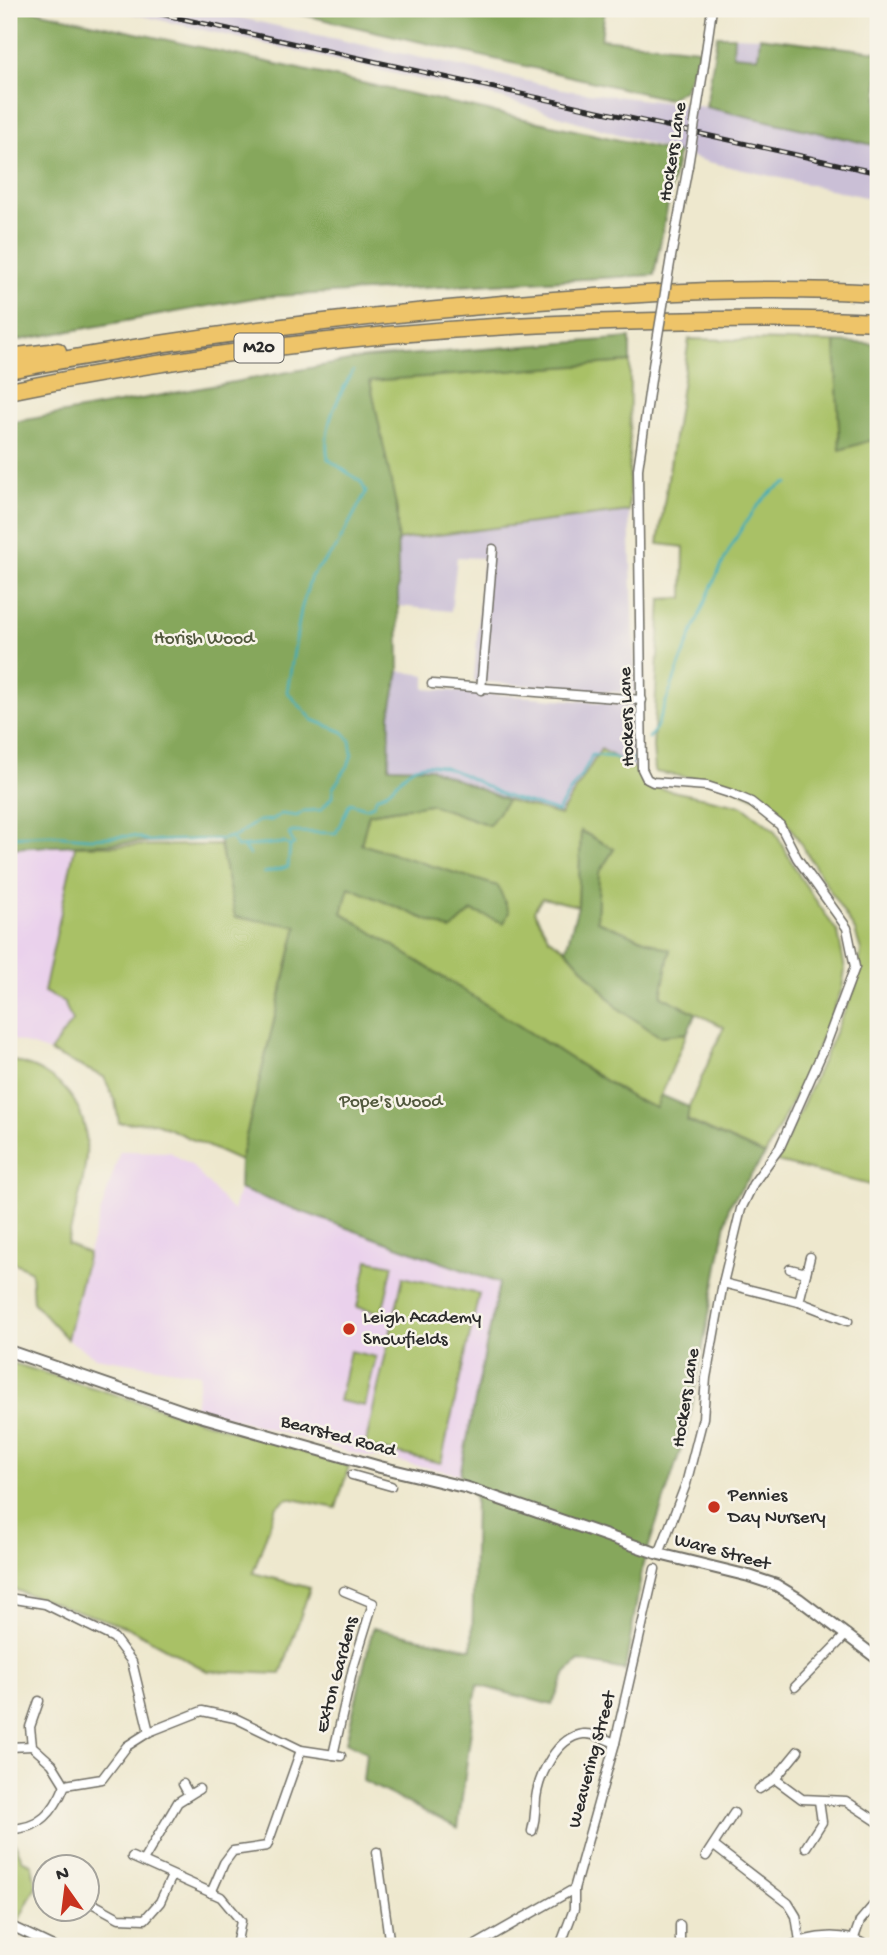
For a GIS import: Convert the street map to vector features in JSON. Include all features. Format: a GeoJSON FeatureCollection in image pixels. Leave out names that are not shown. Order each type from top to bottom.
{"type":"FeatureCollection","features":[{"type":"Feature","properties":{"kind":"highway","name":"M20"},"geometry":{"type":"LineString","coordinates":[[9,370],[119,349],[251,329],[620,294],[878,293]]}},
{"type":"Feature","properties":{"kind":"highway","name":"M20"},"geometry":{"type":"LineString","coordinates":[[9,394],[33,386],[239,350],[423,330],[512,324],[719,319],[878,322]]}},
{"type":"Feature","properties":{"kind":"highway","name":"M20"},"geometry":{"type":"LineString","coordinates":[[9,357],[63,350],[119,349]]}},
{"type":"Feature","properties":{"kind":"street","name":"Hockers Lane"},"geometry":{"type":"LineString","coordinates":[[659,1554],[686,1484],[704,1418],[706,1378],[723,1283],[741,1209],[753,1184],[782,1142],[826,1044],[855,967],[846,928],[797,858],[780,825],[751,802],[732,794],[707,786],[647,779],[642,769],[638,469],[712,9]]}},
{"type":"Feature","properties":{"kind":"street"},"geometry":{"type":"LineString","coordinates":[[481,690],[493,549]]}},
{"type":"Feature","properties":{"kind":"street"},"geometry":{"type":"LineString","coordinates":[[432,684],[481,690],[642,700]]}},
{"type":"Feature","properties":{"kind":"street"},"geometry":{"type":"LineString","coordinates":[[799,1302],[810,1257]]}},
{"type":"Feature","properties":{"kind":"street"},"geometry":{"type":"LineString","coordinates":[[790,1269],[806,1273]]}},
{"type":"Feature","properties":{"kind":"street"},"geometry":{"type":"LineString","coordinates":[[723,1283],[799,1302],[848,1321]]}},
{"type":"Feature","properties":{"kind":"street","name":"Bearsted Road"},"geometry":{"type":"LineString","coordinates":[[9,1351],[180,1410],[380,1467],[468,1488],[659,1554]]}},
{"type":"Feature","properties":{"kind":"street"},"geometry":{"type":"LineString","coordinates":[[377,1482],[380,1467]]}},
{"type":"Feature","properties":{"kind":"street"},"geometry":{"type":"LineString","coordinates":[[352,1475],[391,1486]]}},
{"type":"Feature","properties":{"kind":"street","name":"Ware Street"},"geometry":{"type":"LineString","coordinates":[[659,1554],[776,1586],[847,1634],[878,1659]]}},
{"type":"Feature","properties":{"kind":"street","name":"Weavering Street"},"geometry":{"type":"LineString","coordinates":[[560,1946],[574,1909],[574,1889],[615,1743],[649,1578],[655,1569]]}},
{"type":"Feature","properties":{"kind":"street","name":"Exton Gardens"},"geometry":{"type":"LineString","coordinates":[[344,1591],[373,1603],[383,1601]]}},
{"type":"Feature","properties":{"kind":"street"},"geometry":{"type":"LineString","coordinates":[[9,1598],[45,1604],[114,1638],[132,1661],[149,1732]]}},
{"type":"Feature","properties":{"kind":"street","name":"Exton Gardens"},"geometry":{"type":"LineString","coordinates":[[301,1750],[337,1755],[352,1668],[373,1603]]}},
{"type":"Feature","properties":{"kind":"street"},"geometry":{"type":"LineString","coordinates":[[795,1688],[847,1634]]}},
{"type":"Feature","properties":{"kind":"street"},"geometry":{"type":"LineString","coordinates":[[40,1701],[30,1727],[32,1746],[52,1764],[65,1785]]}},
{"type":"Feature","properties":{"kind":"street"},"geometry":{"type":"LineString","coordinates":[[65,1785],[102,1779],[127,1746],[149,1732],[202,1711],[219,1712],[301,1750],[267,1846],[233,1851],[223,1863],[211,1893]]}},
{"type":"Feature","properties":{"kind":"street"},"geometry":{"type":"LineString","coordinates":[[531,1831],[538,1809],[536,1801],[539,1787],[559,1747],[582,1734],[595,1735],[615,1743]]}},
{"type":"Feature","properties":{"kind":"street"},"geometry":{"type":"LineString","coordinates":[[9,1747],[32,1746]]}},
{"type":"Feature","properties":{"kind":"street"},"geometry":{"type":"LineString","coordinates":[[760,1789],[775,1779],[798,1751]]}},
{"type":"Feature","properties":{"kind":"street"},"geometry":{"type":"LineString","coordinates":[[775,1779],[802,1798],[846,1801],[878,1822]]}},
{"type":"Feature","properties":{"kind":"street"},"geometry":{"type":"LineString","coordinates":[[183,1784],[189,1795]]}},
{"type":"Feature","properties":{"kind":"street"},"geometry":{"type":"LineString","coordinates":[[9,1829],[41,1822],[55,1810],[65,1785]]}},
{"type":"Feature","properties":{"kind":"street"},"geometry":{"type":"LineString","coordinates":[[143,1861],[178,1802],[199,1789]]}},
{"type":"Feature","properties":{"kind":"street"},"geometry":{"type":"LineString","coordinates":[[806,1847],[822,1822],[819,1801]]}},
{"type":"Feature","properties":{"kind":"street"},"geometry":{"type":"LineString","coordinates":[[706,1856],[734,1812]]}},
{"type":"Feature","properties":{"kind":"street"},"geometry":{"type":"LineString","coordinates":[[714,1846],[788,1903],[800,1929],[800,1941]]}},
{"type":"Feature","properties":{"kind":"street"},"geometry":{"type":"LineString","coordinates":[[377,1852],[390,1946]]}},
{"type":"Feature","properties":{"kind":"street"},"geometry":{"type":"LineString","coordinates":[[132,1857],[221,1897],[241,1921],[236,1946]]}},
{"type":"Feature","properties":{"kind":"street"},"geometry":{"type":"LineString","coordinates":[[102,1909],[119,1918],[145,1919],[160,1902],[172,1876]]}},
{"type":"Feature","properties":{"kind":"street"},"geometry":{"type":"LineString","coordinates":[[474,1946],[574,1889]]}},
{"type":"Feature","properties":{"kind":"street"},"geometry":{"type":"LineString","coordinates":[[854,1938],[860,1921],[877,1901]]}},
{"type":"Feature","properties":{"kind":"street"},"geometry":{"type":"LineString","coordinates":[[9,1925],[53,1946]]}},
{"type":"Feature","properties":{"kind":"street"},"geometry":{"type":"LineString","coordinates":[[680,1926],[680,1946]]}},
{"type":"Feature","properties":{"kind":"street"},"geometry":{"type":"LineString","coordinates":[[790,1946],[800,1941],[854,1938],[867,1946]]}},
{"type":"Feature","properties":{"kind":"shaded area"},"geometry":{"type":"Polygon","coordinates":[[[112,9],[200,9],[572,91],[706,107],[878,146],[878,200],[708,162],[501,98],[112,9]]]}},
{"type":"Feature","properties":{"kind":"shaded area"},"geometry":{"type":"Polygon","coordinates":[[[734,36],[760,37],[758,57],[732,55],[734,36]]]}},
{"type":"Feature","properties":{"kind":"shaded area"},"geometry":{"type":"Polygon","coordinates":[[[629,511],[636,694],[474,681],[483,558],[457,557],[451,611],[398,606],[397,540],[629,511]]]}},
{"type":"Feature","properties":{"kind":"shaded area"},"geometry":{"type":"Polygon","coordinates":[[[399,671],[425,675],[425,689],[636,705],[639,771],[601,749],[560,815],[507,800],[429,768],[389,768],[390,715],[399,671]]]}},
{"type":"Feature","properties":{"kind":"shaded area"},"geometry":{"type":"Polygon","coordinates":[[[75,846],[44,992],[64,1002],[72,1021],[50,1052],[9,1038],[9,848],[75,846]]]}},
{"type":"Feature","properties":{"kind":"shaded area","name":"Leigh Academy Snowfields"},"geometry":{"type":"Polygon","coordinates":[[[120,1151],[170,1152],[191,1165],[233,1211],[239,1189],[499,1283],[460,1474],[348,1452],[195,1407],[200,1374],[95,1357],[67,1339],[88,1253],[120,1151]]]}},
{"type":"Feature","properties":{"kind":"green space"},"geometry":{"type":"Polygon","coordinates":[[[9,9],[28,9],[678,153],[654,275],[259,297],[9,342],[9,9]]]}},
{"type":"Feature","properties":{"kind":"green space"},"geometry":{"type":"Polygon","coordinates":[[[278,9],[605,9],[601,39],[700,49],[685,89],[668,99],[278,9]]]}},
{"type":"Feature","properties":{"kind":"green space"},"geometry":{"type":"Polygon","coordinates":[[[717,36],[734,36],[733,55],[758,57],[760,37],[878,52],[878,146],[706,107],[717,36]]]}},
{"type":"Feature","properties":{"kind":"green space"},"geometry":{"type":"Polygon","coordinates":[[[630,338],[630,362],[370,381],[397,510],[399,671],[390,715],[389,767],[429,768],[507,800],[489,825],[430,804],[369,814],[361,844],[498,886],[509,912],[504,923],[472,911],[451,930],[349,887],[342,913],[634,1099],[656,1108],[661,1095],[689,1107],[687,1121],[765,1155],[729,1206],[688,1427],[643,1564],[625,1670],[579,1661],[566,1673],[552,1705],[477,1685],[458,1828],[363,1781],[366,1752],[346,1742],[373,1628],[472,1649],[475,1498],[460,1474],[499,1283],[239,1189],[240,1161],[297,926],[235,917],[219,839],[9,848],[9,423],[365,358],[630,338]]]}},
{"type":"Feature","properties":{"kind":"green space"},"geometry":{"type":"Polygon","coordinates":[[[689,339],[835,342],[840,450],[878,438],[878,1187],[777,1162],[856,986],[861,950],[855,931],[778,807],[723,783],[655,772],[653,747],[661,599],[683,598],[684,547],[658,544],[689,339]]]}},
{"type":"Feature","properties":{"kind":"green space"},"geometry":{"type":"Polygon","coordinates":[[[835,342],[878,344],[878,438],[840,450],[835,342]]]}},
{"type":"Feature","properties":{"kind":"green space"},"geometry":{"type":"Polygon","coordinates":[[[630,362],[629,511],[397,540],[396,510],[370,380],[630,362]]]}},
{"type":"Feature","properties":{"kind":"green space"},"geometry":{"type":"Polygon","coordinates":[[[601,749],[639,771],[643,785],[743,806],[774,830],[800,877],[838,933],[845,969],[842,989],[812,1062],[765,1155],[687,1120],[689,1106],[724,1027],[661,996],[669,950],[597,921],[599,873],[614,849],[581,831],[578,906],[542,898],[534,911],[549,938],[566,949],[618,1008],[659,1036],[687,1033],[656,1108],[634,1099],[342,913],[349,887],[451,929],[497,886],[361,844],[369,814],[430,804],[489,825],[507,800],[560,815],[601,749]]]}},
{"type":"Feature","properties":{"kind":"green space"},"geometry":{"type":"Polygon","coordinates":[[[581,831],[614,849],[599,873],[597,921],[670,950],[661,996],[696,1013],[687,1033],[659,1036],[618,1008],[566,949],[578,906],[581,831]]]}},
{"type":"Feature","properties":{"kind":"green space"},"geometry":{"type":"Polygon","coordinates":[[[220,845],[235,916],[297,925],[240,1161],[154,1122],[119,1123],[115,1101],[104,1077],[50,1052],[72,1021],[64,1002],[44,992],[75,846],[220,845]]]}},
{"type":"Feature","properties":{"kind":"green space"},"geometry":{"type":"Polygon","coordinates":[[[9,1059],[40,1071],[65,1089],[78,1108],[85,1129],[84,1174],[67,1244],[88,1253],[67,1339],[33,1302],[31,1271],[9,1260],[9,1059]]]}},
{"type":"Feature","properties":{"kind":"green space"},"geometry":{"type":"Polygon","coordinates":[[[368,1260],[393,1265],[382,1313],[357,1307],[368,1260]]]}},
{"type":"Feature","properties":{"kind":"green space"},"geometry":{"type":"Polygon","coordinates":[[[403,1277],[479,1294],[441,1463],[365,1446],[403,1277]]]}},
{"type":"Feature","properties":{"kind":"green space"},"geometry":{"type":"Polygon","coordinates":[[[350,1351],[376,1357],[365,1406],[339,1401],[350,1351]]]}},
{"type":"Feature","properties":{"kind":"green space"},"geometry":{"type":"Polygon","coordinates":[[[9,1362],[349,1466],[336,1508],[288,1498],[276,1507],[253,1573],[310,1588],[281,1674],[207,1671],[129,1628],[9,1588],[9,1362]]]}},
{"type":"Feature","properties":{"kind":"green space"},"geometry":{"type":"Polygon","coordinates":[[[9,1836],[12,1836],[22,1859],[32,1865],[32,1894],[18,1922],[9,1919],[9,1836]]]}},
{"type":"Feature","properties":{"kind":"waterway"},"geometry":{"type":"LineString","coordinates":[[9,837],[133,836],[149,841],[222,839],[236,836],[258,821],[272,820],[281,814],[297,816],[304,811],[321,810],[332,797],[333,788],[348,766],[352,754],[350,740],[343,732],[313,720],[287,692],[301,610],[311,576],[336,548],[366,492],[361,482],[328,459],[329,424],[353,371]]}},
{"type":"Feature","properties":{"kind":"waterway"},"geometry":{"type":"LineString","coordinates":[[649,738],[656,728],[693,631],[728,553],[748,519],[768,495],[788,483]]}},
{"type":"Feature","properties":{"kind":"waterway"},"geometry":{"type":"LineString","coordinates":[[264,873],[288,867],[290,846],[294,844],[289,834],[336,833],[350,803],[366,808],[373,805],[377,797],[388,791],[415,767],[436,765],[447,768],[508,797],[558,812],[592,755],[613,757],[629,765],[635,757]]}},
{"type":"Feature","properties":{"kind":"waterway"},"geometry":{"type":"LineString","coordinates":[[231,837],[237,847],[284,843],[290,846]]}},
{"type":"Feature","properties":{"kind":"waterway"},"geometry":{"type":"LineString","coordinates":[[243,847],[250,855]]}},
{"type":"Feature","properties":{"kind":"railway"},"geometry":{"type":"LineString","coordinates":[[138,9],[878,173]]}},
{"type":"Feature","properties":{"kind":"place","name":"Leigh Academy Snowfields"},"geometry":{"type":"Point","coordinates":[349,1329]}},
{"type":"Feature","properties":{"kind":"place","name":"Pennies Day Nursery"},"geometry":{"type":"Point","coordinates":[714,1507]}},
{"type":"Feature","properties":{"kind":"park label","name":"Horish Wood"},"geometry":{"type":"Point","coordinates":[204,639]}},
{"type":"Feature","properties":{"kind":"park label","name":"Pope's Wood"},"geometry":{"type":"Point","coordinates":[391,1102]}}]}
